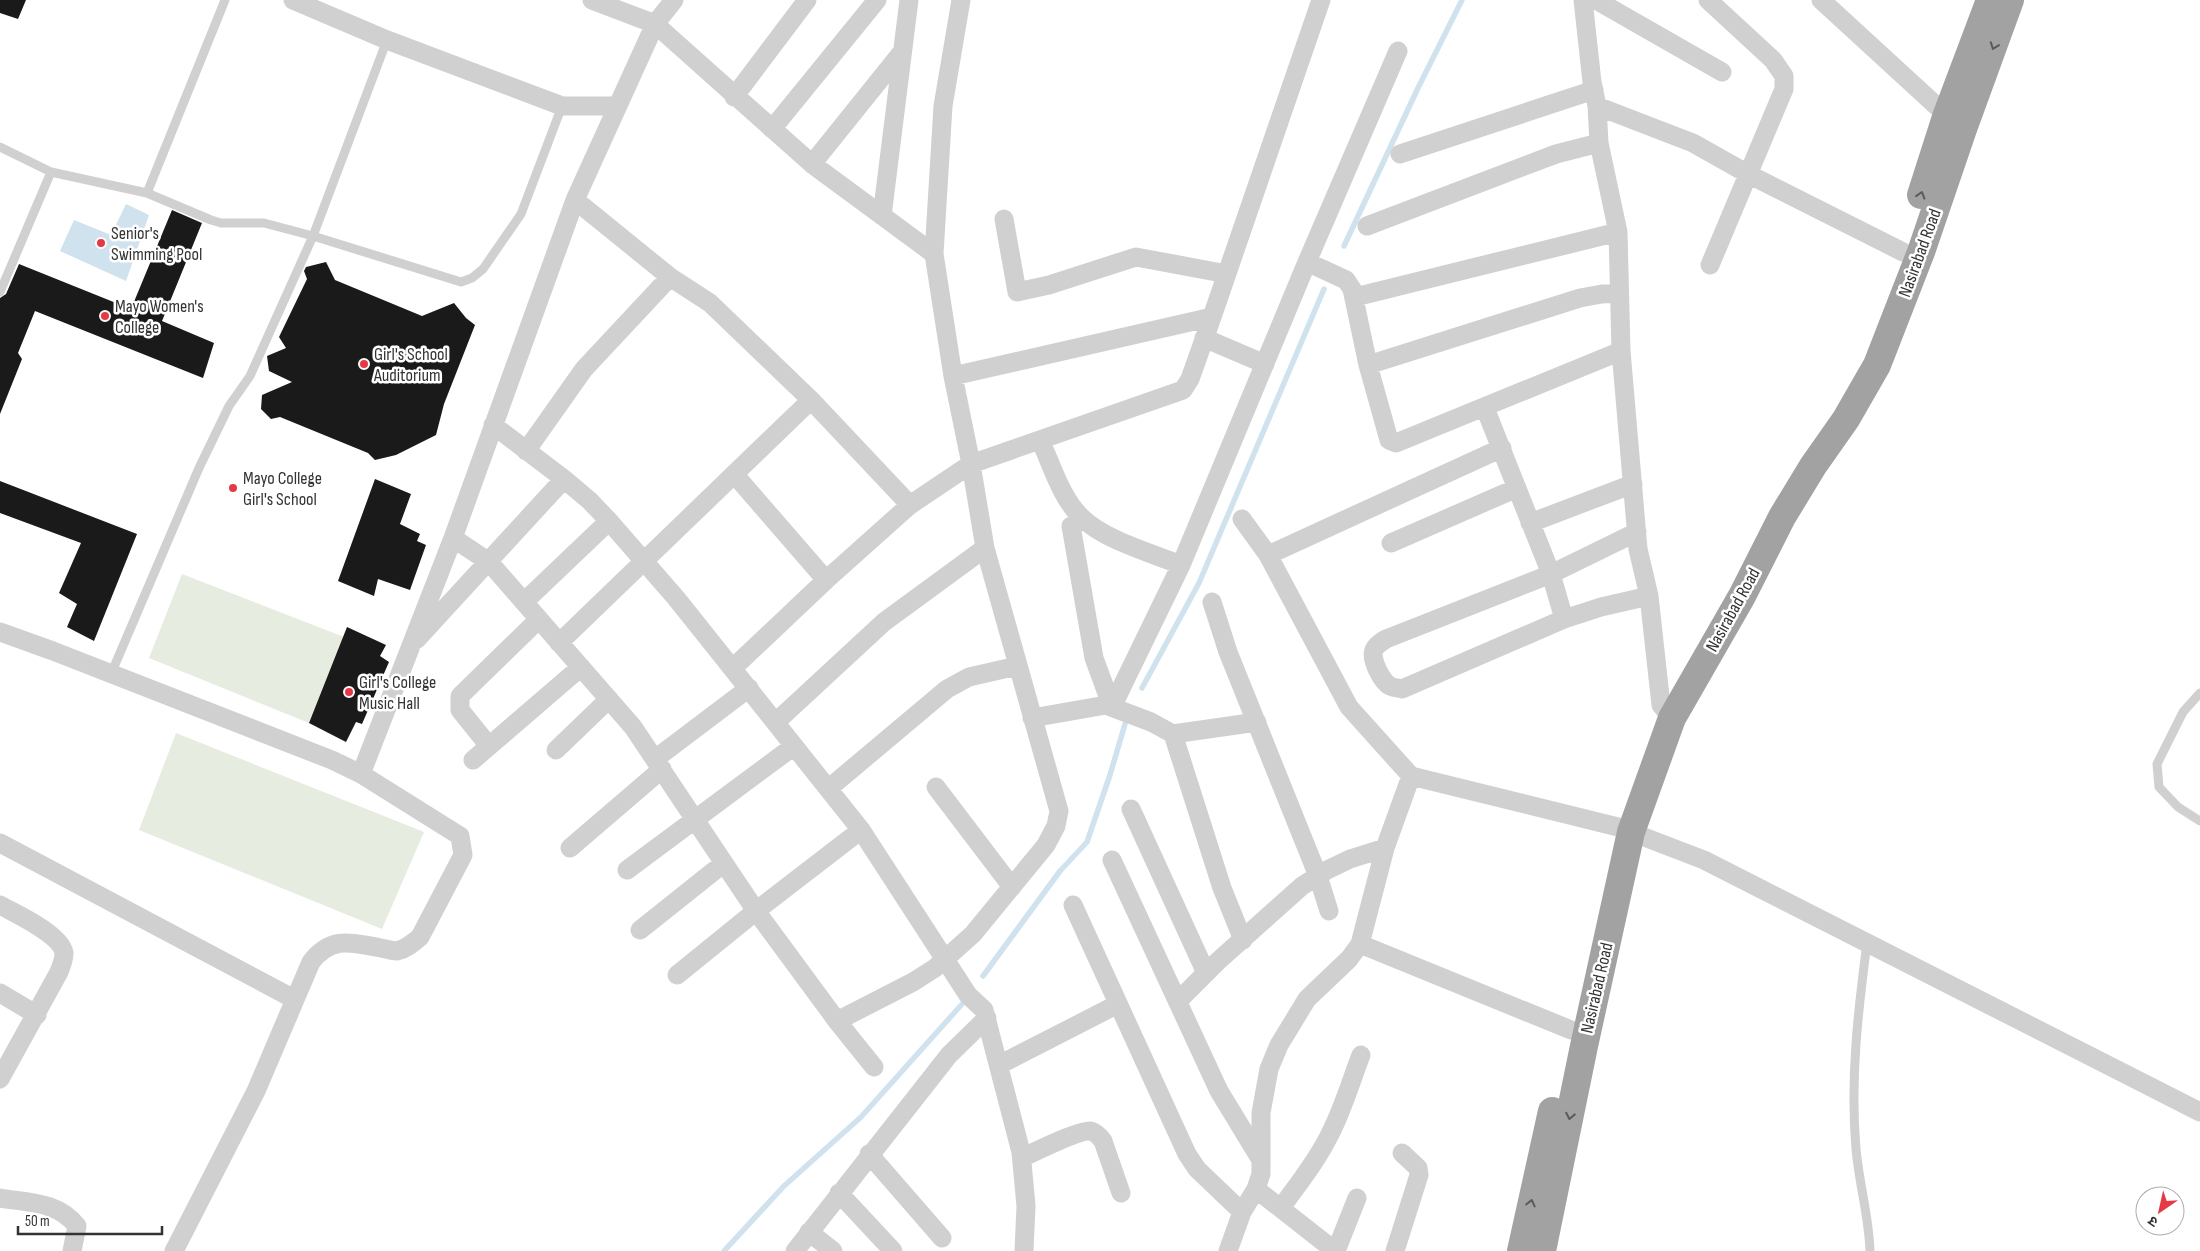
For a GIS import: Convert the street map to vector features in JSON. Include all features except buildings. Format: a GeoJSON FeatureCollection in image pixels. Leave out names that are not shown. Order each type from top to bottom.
{"type":"FeatureCollection","features":[{"type":"Feature","properties":{"kind":"highway","name":"Nasirabad Road"},"geometry":{"type":"LineString","coordinates":[[1520,1251],[1571,1030],[1625,830],[1667,712],[1869,362],[1921,252],[1954,123],[1990,0]]}},
{"type":"Feature","properties":{"kind":"highway","name":"Nasirabad Road"},"geometry":{"type":"LineString","coordinates":[[1869,362],[1903,252],[1954,123],[2010,0]]}},
{"type":"Feature","properties":{"kind":"highway","name":"Nasirabad Road"},"geometry":{"type":"LineString","coordinates":[[1542,1251],[1584,1046],[1625,830]]}},
{"type":"Feature","properties":{"kind":"street"},"geometry":{"type":"LineString","coordinates":[[293,0],[386,40],[562,106],[617,106]]}},
{"type":"Feature","properties":{"kind":"street"},"geometry":{"type":"LineString","coordinates":[[592,0],[655,24],[734,97],[812,164],[934,254]]}},
{"type":"Feature","properties":{"kind":"street"},"geometry":{"type":"LineString","coordinates":[[361,774],[453,538],[574,200],[655,24],[674,0]]}},
{"type":"Feature","properties":{"kind":"street"},"geometry":{"type":"LineString","coordinates":[[734,97],[807,0]]}},
{"type":"Feature","properties":{"kind":"street"},"geometry":{"type":"LineString","coordinates":[[772,129],[877,0]]}},
{"type":"Feature","properties":{"kind":"street"},"geometry":{"type":"LineString","coordinates":[[882,216],[909,0]]}},
{"type":"Feature","properties":{"kind":"street"},"geometry":{"type":"LineString","coordinates":[[837,1022],[913,982],[935,968],[973,934],[1046,845],[1056,826],[1059,811],[985,548],[971,464],[953,376],[934,254],[943,106],[962,0]]}},
{"type":"Feature","properties":{"kind":"street"},"geometry":{"type":"LineString","coordinates":[[733,668],[826,580],[910,505],[971,464],[1183,390],[1190,379],[1212,317],[1321,0]]}},
{"type":"Feature","properties":{"kind":"street"},"geometry":{"type":"LineString","coordinates":[[1583,0],[1599,143],[1618,232],[1621,351],[1638,549],[1649,596],[1667,712]]}},
{"type":"Feature","properties":{"kind":"street"},"geometry":{"type":"LineString","coordinates":[[1596,0],[1722,72]]}},
{"type":"Feature","properties":{"kind":"street"},"geometry":{"type":"LineString","coordinates":[[1708,0],[1773,60],[1784,76],[1784,89],[1710,265]]}},
{"type":"Feature","properties":{"kind":"street"},"geometry":{"type":"LineString","coordinates":[[1821,0],[1954,123]]}},
{"type":"Feature","properties":{"kind":"street"},"geometry":{"type":"LineString","coordinates":[[1117,709],[1181,565],[1265,364],[1312,265],[1398,51]]}},
{"type":"Feature","properties":{"kind":"street"},"geometry":{"type":"LineString","coordinates":[[812,164],[902,52]]}},
{"type":"Feature","properties":{"kind":"street"},"geometry":{"type":"LineString","coordinates":[[1400,154],[1595,99],[1693,143],[1748,174],[1903,252]]}},
{"type":"Feature","properties":{"kind":"street"},"geometry":{"type":"LineString","coordinates":[[1367,226],[1556,154],[1599,143]]}},
{"type":"Feature","properties":{"kind":"street"},"geometry":{"type":"LineString","coordinates":[[574,200],[670,277],[710,303],[811,400],[910,505]]}},
{"type":"Feature","properties":{"kind":"street"},"geometry":{"type":"LineString","coordinates":[[1004,219],[1017,292],[1049,285],[1136,257],[1227,274]]}},
{"type":"Feature","properties":{"kind":"street"},"geometry":{"type":"LineString","coordinates":[[1312,265],[1351,289],[1618,232]]}},
{"type":"Feature","properties":{"kind":"street"},"geometry":{"type":"LineString","coordinates":[[526,451],[584,369],[670,277]]}},
{"type":"Feature","properties":{"kind":"street"},"geometry":{"type":"LineString","coordinates":[[1351,289],[1368,364],[1389,440],[1396,444],[1621,351]]}},
{"type":"Feature","properties":{"kind":"street"},"geometry":{"type":"LineString","coordinates":[[1368,364],[1580,298],[1619,293]]}},
{"type":"Feature","properties":{"kind":"street"},"geometry":{"type":"LineString","coordinates":[[953,376],[1212,317]]}},
{"type":"Feature","properties":{"kind":"street"},"geometry":{"type":"LineString","coordinates":[[1204,338],[1265,364]]}},
{"type":"Feature","properties":{"kind":"street"},"geometry":{"type":"LineString","coordinates":[[560,643],[811,400]]}},
{"type":"Feature","properties":{"kind":"street"},"geometry":{"type":"LineString","coordinates":[[1485,408],[1551,574],[1564,619]]}},
{"type":"Feature","properties":{"kind":"street"},"geometry":{"type":"LineString","coordinates":[[493,426],[564,479],[609,521],[645,562],[776,721],[861,830],[946,958],[968,995],[985,1014],[1022,1158],[1026,1206],[1024,1251]]}},
{"type":"Feature","properties":{"kind":"street"},"geometry":{"type":"LineString","coordinates":[[1040,440],[1068,499],[1081,518],[1102,532],[1181,565]]}},
{"type":"Feature","properties":{"kind":"street"},"geometry":{"type":"LineString","coordinates":[[1268,554],[1502,448]]}},
{"type":"Feature","properties":{"kind":"street"},"geometry":{"type":"LineString","coordinates":[[735,475],[826,580]]}},
{"type":"Feature","properties":{"kind":"street"},"geometry":{"type":"LineString","coordinates":[[410,647],[564,479]]}},
{"type":"Feature","properties":{"kind":"street"},"geometry":{"type":"LineString","coordinates":[[1530,523],[1633,484]]}},
{"type":"Feature","properties":{"kind":"street"},"geometry":{"type":"LineString","coordinates":[[1391,543],[1517,488]]}},
{"type":"Feature","properties":{"kind":"street"},"geometry":{"type":"LineString","coordinates":[[1242,520],[1268,554],[1348,707],[1411,776],[1625,830],[1704,860],[2200,1112]]}},
{"type":"Feature","properties":{"kind":"street"},"geometry":{"type":"LineString","coordinates":[[524,602],[609,521]]}},
{"type":"Feature","properties":{"kind":"street"},"geometry":{"type":"LineString","coordinates":[[1071,526],[1094,658],[1117,709]]}},
{"type":"Feature","properties":{"kind":"street"},"geometry":{"type":"LineString","coordinates":[[1637,532],[1551,574],[1386,639],[1378,644],[1373,651],[1373,658],[1385,682],[1392,688],[1402,689],[1564,619],[1601,607],[1649,596]]}},
{"type":"Feature","properties":{"kind":"street"},"geometry":{"type":"LineString","coordinates":[[453,538],[489,562],[633,727],[756,911],[837,1022],[874,1067]]}},
{"type":"Feature","properties":{"kind":"street"},"geometry":{"type":"LineString","coordinates":[[776,721],[884,622],[985,548]]}},
{"type":"Feature","properties":{"kind":"street"},"geometry":{"type":"LineString","coordinates":[[1212,602],[1228,652],[1318,876],[1329,911]]}},
{"type":"Feature","properties":{"kind":"street"},"geometry":{"type":"LineString","coordinates":[[489,746],[460,710],[460,696],[539,620]]}},
{"type":"Feature","properties":{"kind":"street"},"geometry":{"type":"LineString","coordinates":[[0,632],[332,760],[361,774],[460,836],[463,855],[420,937],[410,946],[396,951],[342,941],[328,946],[318,953],[311,962],[256,1091],[174,1251]]}},
{"type":"Feature","properties":{"kind":"street"},"geometry":{"type":"LineString","coordinates":[[828,789],[947,689],[969,677],[1017,666]]}},
{"type":"Feature","properties":{"kind":"street"},"geometry":{"type":"LineString","coordinates":[[473,760],[581,667]]}},
{"type":"Feature","properties":{"kind":"street"},"geometry":{"type":"LineString","coordinates":[[570,848],[658,764],[749,688]]}},
{"type":"Feature","properties":{"kind":"street"},"geometry":{"type":"LineString","coordinates":[[556,750],[609,700]]}},
{"type":"Feature","properties":{"kind":"street"},"geometry":{"type":"LineString","coordinates":[[1032,718],[1106,705],[1151,722],[1173,734],[1257,722]]}},
{"type":"Feature","properties":{"kind":"street"},"geometry":{"type":"LineString","coordinates":[[1173,734],[1222,888],[1243,940]]}},
{"type":"Feature","properties":{"kind":"street"},"geometry":{"type":"LineString","coordinates":[[627,870],[794,746]]}},
{"type":"Feature","properties":{"kind":"street"},"geometry":{"type":"LineString","coordinates":[[1228,1251],[1242,1212],[1256,1189],[1261,1174],[1261,1113],[1264,1088],[1269,1069],[1279,1045],[1307,999],[1349,959],[1360,944],[1385,848],[1411,776]]}},
{"type":"Feature","properties":{"kind":"street"},"geometry":{"type":"LineString","coordinates":[[936,787],[1012,887]]}},
{"type":"Feature","properties":{"kind":"street"},"geometry":{"type":"LineString","coordinates":[[1132,810],[1206,973]]}},
{"type":"Feature","properties":{"kind":"street"},"geometry":{"type":"LineString","coordinates":[[677,975],[861,830]]}},
{"type":"Feature","properties":{"kind":"street"},"geometry":{"type":"LineString","coordinates":[[0,843],[294,999]]}},
{"type":"Feature","properties":{"kind":"street"},"geometry":{"type":"LineString","coordinates":[[1178,1001],[1302,886],[1350,859],[1385,848]]}},
{"type":"Feature","properties":{"kind":"street"},"geometry":{"type":"LineString","coordinates":[[1112,860],[1219,1091],[1261,1161]]}},
{"type":"Feature","properties":{"kind":"street"},"geometry":{"type":"LineString","coordinates":[[640,930],[724,863]]}},
{"type":"Feature","properties":{"kind":"street"},"geometry":{"type":"LineString","coordinates":[[0,905],[52,936],[61,946],[64,953],[59,972],[37,1015],[1,1074]]}},
{"type":"Feature","properties":{"kind":"street"},"geometry":{"type":"LineString","coordinates":[[1074,905],[1187,1154],[1198,1169],[1242,1212]]}},
{"type":"Feature","properties":{"kind":"street"},"geometry":{"type":"LineString","coordinates":[[1360,944],[1571,1030]]}},
{"type":"Feature","properties":{"kind":"street"},"geometry":{"type":"LineString","coordinates":[[0,993],[37,1015]]}},
{"type":"Feature","properties":{"kind":"street"},"geometry":{"type":"LineString","coordinates":[[999,1065],[1118,1004]]}},
{"type":"Feature","properties":{"kind":"street"},"geometry":{"type":"LineString","coordinates":[[795,1251],[869,1154],[949,1055],[985,1014]]}},
{"type":"Feature","properties":{"kind":"street"},"geometry":{"type":"LineString","coordinates":[[1281,1208],[1315,1161],[1329,1136],[1361,1055]]}},
{"type":"Feature","properties":{"kind":"street"},"geometry":{"type":"LineString","coordinates":[[1022,1158],[1080,1133],[1090,1131],[1099,1135],[1103,1141],[1121,1193]]}},
{"type":"Feature","properties":{"kind":"street"},"geometry":{"type":"LineString","coordinates":[[1395,1251],[1419,1175],[1418,1168],[1402,1153]]}},
{"type":"Feature","properties":{"kind":"street"},"geometry":{"type":"LineString","coordinates":[[869,1154],[942,1238]]}},
{"type":"Feature","properties":{"kind":"street"},"geometry":{"type":"LineString","coordinates":[[1256,1189],[1336,1251],[1357,1198]]}},
{"type":"Feature","properties":{"kind":"street"},"geometry":{"type":"LineString","coordinates":[[839,1193],[893,1251]]}},
{"type":"Feature","properties":{"kind":"street"},"geometry":{"type":"LineString","coordinates":[[0,1198],[52,1207],[69,1216],[77,1226],[72,1251]]}},
{"type":"Feature","properties":{"kind":"street"},"geometry":{"type":"LineString","coordinates":[[809,1232],[833,1251]]}},
{"type":"Feature","properties":{"kind":"lane"},"geometry":{"type":"LineString","coordinates":[[147,193],[225,0]]}},
{"type":"Feature","properties":{"kind":"lane"},"geometry":{"type":"LineString","coordinates":[[111,674],[220,422],[239,390],[250,376],[313,236],[386,40]]}},
{"type":"Feature","properties":{"kind":"lane"},"geometry":{"type":"LineString","coordinates":[[0,147],[51,172],[147,193],[221,223],[264,223],[313,236],[461,282],[472,278],[483,269],[521,214],[562,106]]}},
{"type":"Feature","properties":{"kind":"lane"},"geometry":{"type":"LineString","coordinates":[[0,292],[51,172]]}},
{"type":"Feature","properties":{"kind":"lane"},"geometry":{"type":"LineString","coordinates":[[2200,693],[2182,712],[2157,764],[2159,787],[2178,807],[2200,821]]}},
{"type":"Feature","properties":{"kind":"lane"},"geometry":{"type":"LineString","coordinates":[[1867,942],[1860,989],[1854,1068],[1856,1148],[1870,1251]]}},
{"type":"Feature","properties":{"kind":"shaded area"},"geometry":{"type":"Polygon","coordinates":[[[182,574],[344,637],[309,723],[149,658],[182,574]]]}},
{"type":"Feature","properties":{"kind":"shaded area"},"geometry":{"type":"Polygon","coordinates":[[[176,733],[424,832],[382,929],[139,830],[176,733]]]}},
{"type":"Feature","properties":{"kind":"water","name":"Senior's Swimming Pool"},"geometry":{"type":"Polygon","coordinates":[[[126,204],[149,215],[126,281],[60,251],[74,220],[111,235],[126,204]]]}},
{"type":"Feature","properties":{"kind":"waterway"},"geometry":{"type":"LineString","coordinates":[[1344,246],[1418,88],[1462,0]]}},
{"type":"Feature","properties":{"kind":"waterway"},"geometry":{"type":"LineString","coordinates":[[1142,688],[1199,583],[1324,289]]}},
{"type":"Feature","properties":{"kind":"waterway"},"geometry":{"type":"LineString","coordinates":[[983,976],[1060,871],[1087,842],[1125,724]]}},
{"type":"Feature","properties":{"kind":"waterway"},"geometry":{"type":"LineString","coordinates":[[724,1251],[784,1186],[861,1117],[963,1003]]}},
{"type":"Feature","properties":{"kind":"place","name":"Senior's Swimming Pool"},"geometry":{"type":"Point","coordinates":[101,243]}},
{"type":"Feature","properties":{"kind":"place","name":"Mayo Women's College"},"geometry":{"type":"Point","coordinates":[105,316]}},
{"type":"Feature","properties":{"kind":"place","name":"Girl's School Auditorium"},"geometry":{"type":"Point","coordinates":[364,364]}},
{"type":"Feature","properties":{"kind":"place","name":"Mayo College Girl's School"},"geometry":{"type":"Point","coordinates":[233,488]}},
{"type":"Feature","properties":{"kind":"place","name":"Girl's College Music Hall"},"geometry":{"type":"Point","coordinates":[349,692]}}]}
